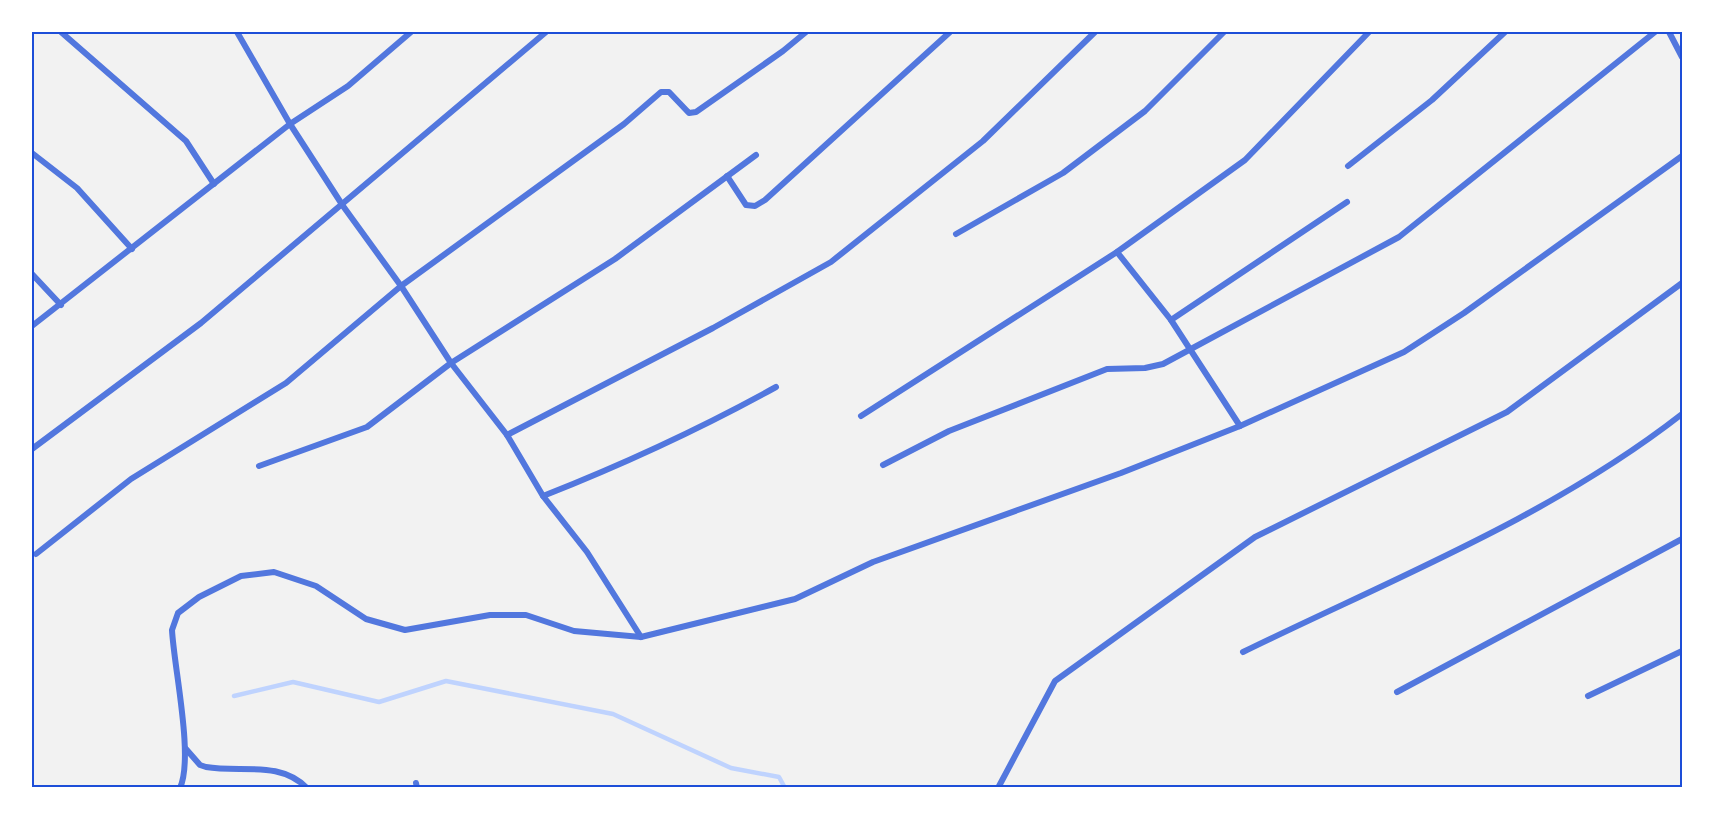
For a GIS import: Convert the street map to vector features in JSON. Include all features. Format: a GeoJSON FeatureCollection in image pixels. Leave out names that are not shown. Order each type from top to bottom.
{"type":"FeatureCollection","features":[{"type":"Feature","properties":{"kind":"street"},"geometry":{"type":"LineString","coordinates":[[61,32],[186,141],[214,184]]}},
{"type":"Feature","properties":{"kind":"street"},"geometry":{"type":"LineString","coordinates":[[32,326],[290,124],[348,86],[411,32]]}},
{"type":"Feature","properties":{"kind":"street"},"geometry":{"type":"LineString","coordinates":[[32,449],[201,323],[343,206],[546,32]]}},
{"type":"Feature","properties":{"kind":"street"},"geometry":{"type":"LineString","coordinates":[[36,554],[131,479],[286,383],[401,286],[624,124],[661,92],[669,92],[689,113],[696,112],[783,51],[806,32]]}},
{"type":"Feature","properties":{"kind":"street"},"geometry":{"type":"LineString","coordinates":[[727,176],[746,205],[755,206],[765,200],[950,32]]}},
{"type":"Feature","properties":{"kind":"street"},"geometry":{"type":"LineString","coordinates":[[507,435],[713,328],[831,262],[983,141],[1095,32]]}},
{"type":"Feature","properties":{"kind":"street"},"geometry":{"type":"LineString","coordinates":[[956,234],[1063,173],[1145,111],[1224,32]]}},
{"type":"Feature","properties":{"kind":"street"},"geometry":{"type":"LineString","coordinates":[[861,416],[1117,252],[1245,160],[1370,32]]}},
{"type":"Feature","properties":{"kind":"street"},"geometry":{"type":"LineString","coordinates":[[1348,166],[1432,100],[1505,32]]}},
{"type":"Feature","properties":{"kind":"street"},"geometry":{"type":"LineString","coordinates":[[882,465],[949,431],[1107,369],[1154,367],[1399,237],[1655,32]]}},
{"type":"Feature","properties":{"kind":"street"},"geometry":{"type":"LineString","coordinates":[[1669,32],[1683,57]]}},
{"type":"Feature","properties":{"kind":"street"},"geometry":{"type":"LineString","coordinates":[[240,33],[290,124],[343,206],[401,286],[451,363],[507,435],[543,496],[587,552],[641,637]]}},
{"type":"Feature","properties":{"kind":"street"},"geometry":{"type":"LineString","coordinates":[[32,153],[77,188],[132,249]]}},
{"type":"Feature","properties":{"kind":"street"},"geometry":{"type":"LineString","coordinates":[[259,466],[367,427],[451,363],[615,259],[756,154]]}},
{"type":"Feature","properties":{"kind":"street"},"geometry":{"type":"LineString","coordinates":[[180,788],[184,779],[186,748],[172,630],[178,613],[198,597],[241,576],[274,572],[295,577],[316,586],[366,619],[405,630],[490,615],[526,615],[574,631],[641,637],[795,598],[873,562],[1121,473],[1240,426],[1404,352],[1464,313],[1683,156]]}},
{"type":"Feature","properties":{"kind":"street"},"geometry":{"type":"LineString","coordinates":[[1171,320],[1347,202]]}},
{"type":"Feature","properties":{"kind":"street"},"geometry":{"type":"LineString","coordinates":[[1117,252],[1171,320],[1240,426]]}},
{"type":"Feature","properties":{"kind":"street"},"geometry":{"type":"LineString","coordinates":[[32,274],[61,304]]}},
{"type":"Feature","properties":{"kind":"street"},"geometry":{"type":"LineString","coordinates":[[998,788],[1055,681],[1255,537],[1507,412],[1683,283]]}},
{"type":"Feature","properties":{"kind":"street"},"geometry":{"type":"LineString","coordinates":[[543,496],[665,445],[776,387]]}},
{"type":"Feature","properties":{"kind":"street"},"geometry":{"type":"LineString","coordinates":[[1243,652],[1536,511],[1638,449],[1683,414]]}},
{"type":"Feature","properties":{"kind":"street"},"geometry":{"type":"LineString","coordinates":[[1397,692],[1683,539]]}},
{"type":"Feature","properties":{"kind":"street"},"geometry":{"type":"LineString","coordinates":[[1588,696],[1683,651]]}},
{"type":"Feature","properties":{"kind":"street"},"geometry":{"type":"LineString","coordinates":[[186,748],[200,765],[206,767],[276,771],[295,776],[307,788]]}},
{"type":"Feature","properties":{"kind":"waterway"},"geometry":{"type":"LineString","coordinates":[[234,696],[293,682],[379,702],[446,681],[613,714],[731,768],[779,777],[785,788]]}}]}
